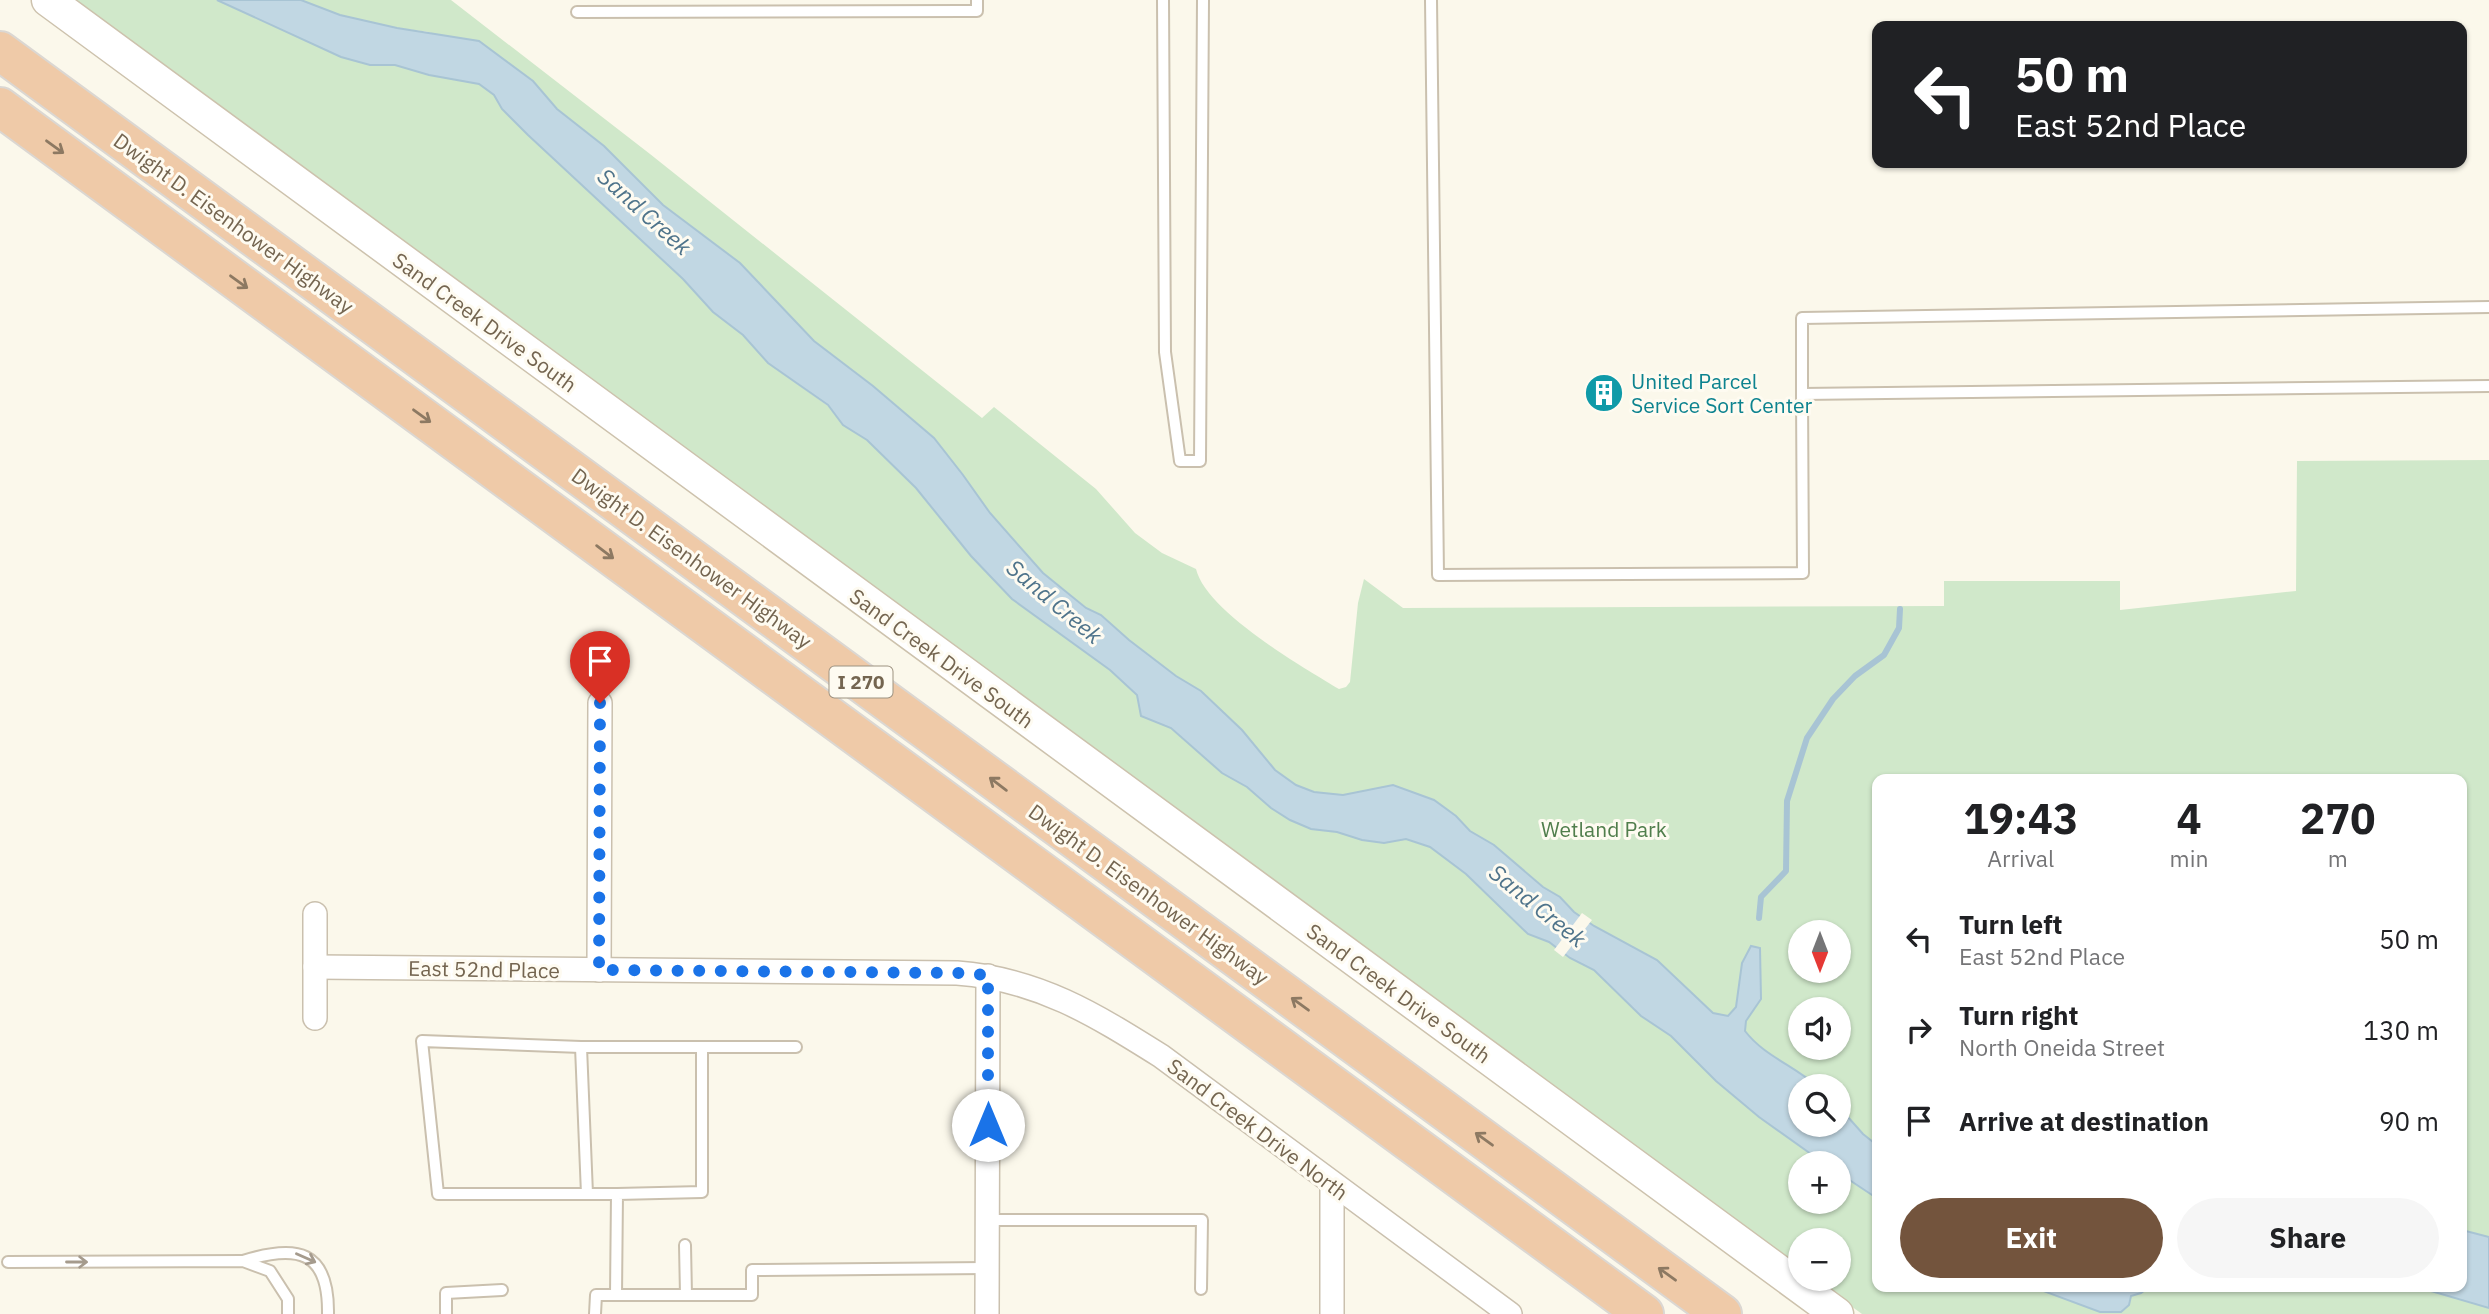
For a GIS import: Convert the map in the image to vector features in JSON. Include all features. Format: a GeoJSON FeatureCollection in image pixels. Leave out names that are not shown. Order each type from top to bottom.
{"type":"FeatureCollection","features":[{"type":"Feature","properties":{"kind":"highway","name":"Dwight D. Eisenhower Highway"},"geometry":{"type":"LineString","coordinates":[[0,51],[1722,1314]]}},
{"type":"Feature","properties":{"kind":"highway","name":"Dwight D. Eisenhower Highway"},"geometry":{"type":"LineString","coordinates":[[0,107],[1644,1314]]}},
{"type":"Feature","properties":{"kind":"main road","name":"Sand Creek Drive South"},"geometry":{"type":"LineString","coordinates":[[47,0],[1837,1314]]}},
{"type":"Feature","properties":{"kind":"street"},"geometry":{"type":"LineString","coordinates":[[599,970],[600,703]]}},
{"type":"Feature","properties":{"kind":"street"},"geometry":{"type":"LineString","coordinates":[[315,914],[315,1018]]}},
{"type":"Feature","properties":{"kind":"street","name":"East 52nd Place"},"geometry":{"type":"LineString","coordinates":[[315,967],[988,975]]}},
{"type":"Feature","properties":{"kind":"street"},"geometry":{"type":"LineString","coordinates":[[987,1314],[988,975]]}},
{"type":"Feature","properties":{"kind":"street","name":"Sand Creek Drive North"},"geometry":{"type":"LineString","coordinates":[[988,975],[1042,990],[1101,1018],[1161,1056],[1510,1314]]}},
{"type":"Feature","properties":{"kind":"street"},"geometry":{"type":"LineString","coordinates":[[1332,1185],[1332,1314]]}},
{"type":"Feature","properties":{"kind":"lane"},"geometry":{"type":"LineString","coordinates":[[779,0],[779,12]]}},
{"type":"Feature","properties":{"kind":"lane"},"geometry":{"type":"LineString","coordinates":[[578,12],[779,12],[850,6],[976,11],[977,0]]}},
{"type":"Feature","properties":{"kind":"lane"},"geometry":{"type":"LineString","coordinates":[[1163,0],[1166,352],[1180,461],[1200,461],[1203,0]]}},
{"type":"Feature","properties":{"kind":"lane"},"geometry":{"type":"LineString","coordinates":[[1431,0],[1438,575],[1803,573],[1802,318],[2489,307]]}},
{"type":"Feature","properties":{"kind":"lane"},"geometry":{"type":"LineString","coordinates":[[1802,394],[2489,386]]}},
{"type":"Feature","properties":{"kind":"lane"},"geometry":{"type":"LineString","coordinates":[[702,1047],[702,1192],[438,1194],[422,1041],[581,1047],[702,1047],[796,1047]]}},
{"type":"Feature","properties":{"kind":"lane"},"geometry":{"type":"LineString","coordinates":[[581,1047],[587,1194]]}},
{"type":"Feature","properties":{"kind":"lane"},"geometry":{"type":"LineString","coordinates":[[616,1296],[617,1194]]}},
{"type":"Feature","properties":{"kind":"lane"},"geometry":{"type":"LineString","coordinates":[[987,1220],[1202,1220],[1201,1289]]}},
{"type":"Feature","properties":{"kind":"lane"},"geometry":{"type":"LineString","coordinates":[[685,1245],[686,1295]]}},
{"type":"Feature","properties":{"kind":"lane"},"geometry":{"type":"LineString","coordinates":[[8,1262],[243,1261],[269,1253],[300,1254],[317,1263],[324,1278],[328,1314]]}},
{"type":"Feature","properties":{"kind":"lane"},"geometry":{"type":"LineString","coordinates":[[243,1261],[270,1271],[288,1299],[288,1314]]}},
{"type":"Feature","properties":{"kind":"lane"},"geometry":{"type":"LineString","coordinates":[[595,1314],[596,1296],[752,1296],[752,1270],[987,1268]]}},
{"type":"Feature","properties":{"kind":"lane"},"geometry":{"type":"LineString","coordinates":[[446,1314],[446,1293],[502,1290]]}},
{"type":"Feature","properties":{"kind":"green space","name":"Wetland Park"},"geometry":{"type":"Polygon","coordinates":[[[71,0],[217,0],[341,57],[370,65],[395,65],[429,75],[479,84],[494,95],[502,109],[528,135],[683,279],[713,312],[743,335],[768,363],[828,406],[843,425],[867,440],[916,488],[1012,599],[1110,670],[1137,695],[1141,716],[1171,728],[1222,773],[1262,799],[1275,770],[1242,730],[1201,691],[1176,676],[1101,615],[1086,608],[1043,573],[990,513],[963,475],[873,386],[814,341],[740,263],[663,205],[557,109],[533,81],[429,32],[340,15],[301,0],[451,0],[982,418],[994,407],[1096,489],[1135,533],[1162,553],[1196,569],[1203,585],[1236,620],[1339,689],[1350,682],[1358,603],[1364,579],[1403,608],[1944,606],[1944,581],[2120,581],[2120,610],[2296,591],[2297,461],[2489,460],[2489,1314],[1862,1314],[1830,1291],[1851,1291],[1851,1228],[1788,1228],[1788,1259],[71,0]]]}},
{"type":"Feature","properties":{"kind":"water","name":"Sand Creek"},"geometry":{"type":"Polygon","coordinates":[[[217,0],[301,0],[340,15],[397,28],[479,41],[533,81],[557,109],[604,146],[663,205],[740,263],[814,341],[934,438],[990,513],[1043,573],[1086,608],[1101,615],[1176,676],[1201,691],[1242,730],[1275,770],[1296,785],[1314,792],[1343,795],[1393,785],[1434,800],[1456,816],[1470,831],[1494,845],[1543,887],[1560,897],[1574,912],[1594,926],[1657,960],[1713,1013],[1728,1016],[1736,1007],[1742,963],[1751,946],[1760,948],[1761,999],[1746,1021],[1745,1031],[1770,1054],[1801,1074],[1788,1074],[1788,1137],[1851,1137],[1851,1120],[1872,1141],[1872,1195],[1851,1181],[1851,1151],[1807,1151],[1759,1117],[1716,1081],[1671,1036],[1641,1016],[1594,970],[1570,958],[1549,942],[1528,934],[1466,874],[1430,847],[1406,839],[1384,843],[1362,840],[1337,832],[1311,829],[1290,820],[1247,787],[1222,773],[1171,728],[1141,716],[1137,695],[1110,670],[1012,599],[971,556],[916,488],[867,440],[843,425],[828,405],[768,363],[743,335],[713,312],[683,279],[528,135],[502,109],[494,95],[479,84],[429,75],[395,65],[370,65],[341,57],[217,0]]]}},
{"type":"Feature","properties":{"kind":"water"},"geometry":{"type":"Polygon","coordinates":[[[2467,1231],[2489,1237],[2489,1308],[2434,1292],[2467,1292],[2467,1231]]]}},
{"type":"Feature","properties":{"kind":"water"},"geometry":{"type":"Polygon","coordinates":[[[2046,1292],[2142,1292],[2131,1296],[2129,1305],[2121,1312],[2100,1312],[2046,1292]]]}},
{"type":"Feature","properties":{"kind":"pier"},"geometry":{"type":"Polygon","coordinates":[[[1582,913],[1592,920],[1563,957],[1554,950],[1582,913]]]}},
{"type":"Feature","properties":{"kind":"waterway"},"geometry":{"type":"LineString","coordinates":[[1759,918],[1761,897],[1786,871],[1787,801],[1807,738],[1833,699],[1855,676],[1884,655],[1899,628],[1900,609]]}},
{"type":"Feature","properties":{"kind":"place","name":"United Parcel Service Sort Center"},"geometry":{"type":"Point","coordinates":[1604,393]}},
{"type":"Feature","properties":{"kind":"route"},"geometry":{"type":"LineString","coordinates":[[600,703],[599,970],[988,975],[988,1125]]}}]}
